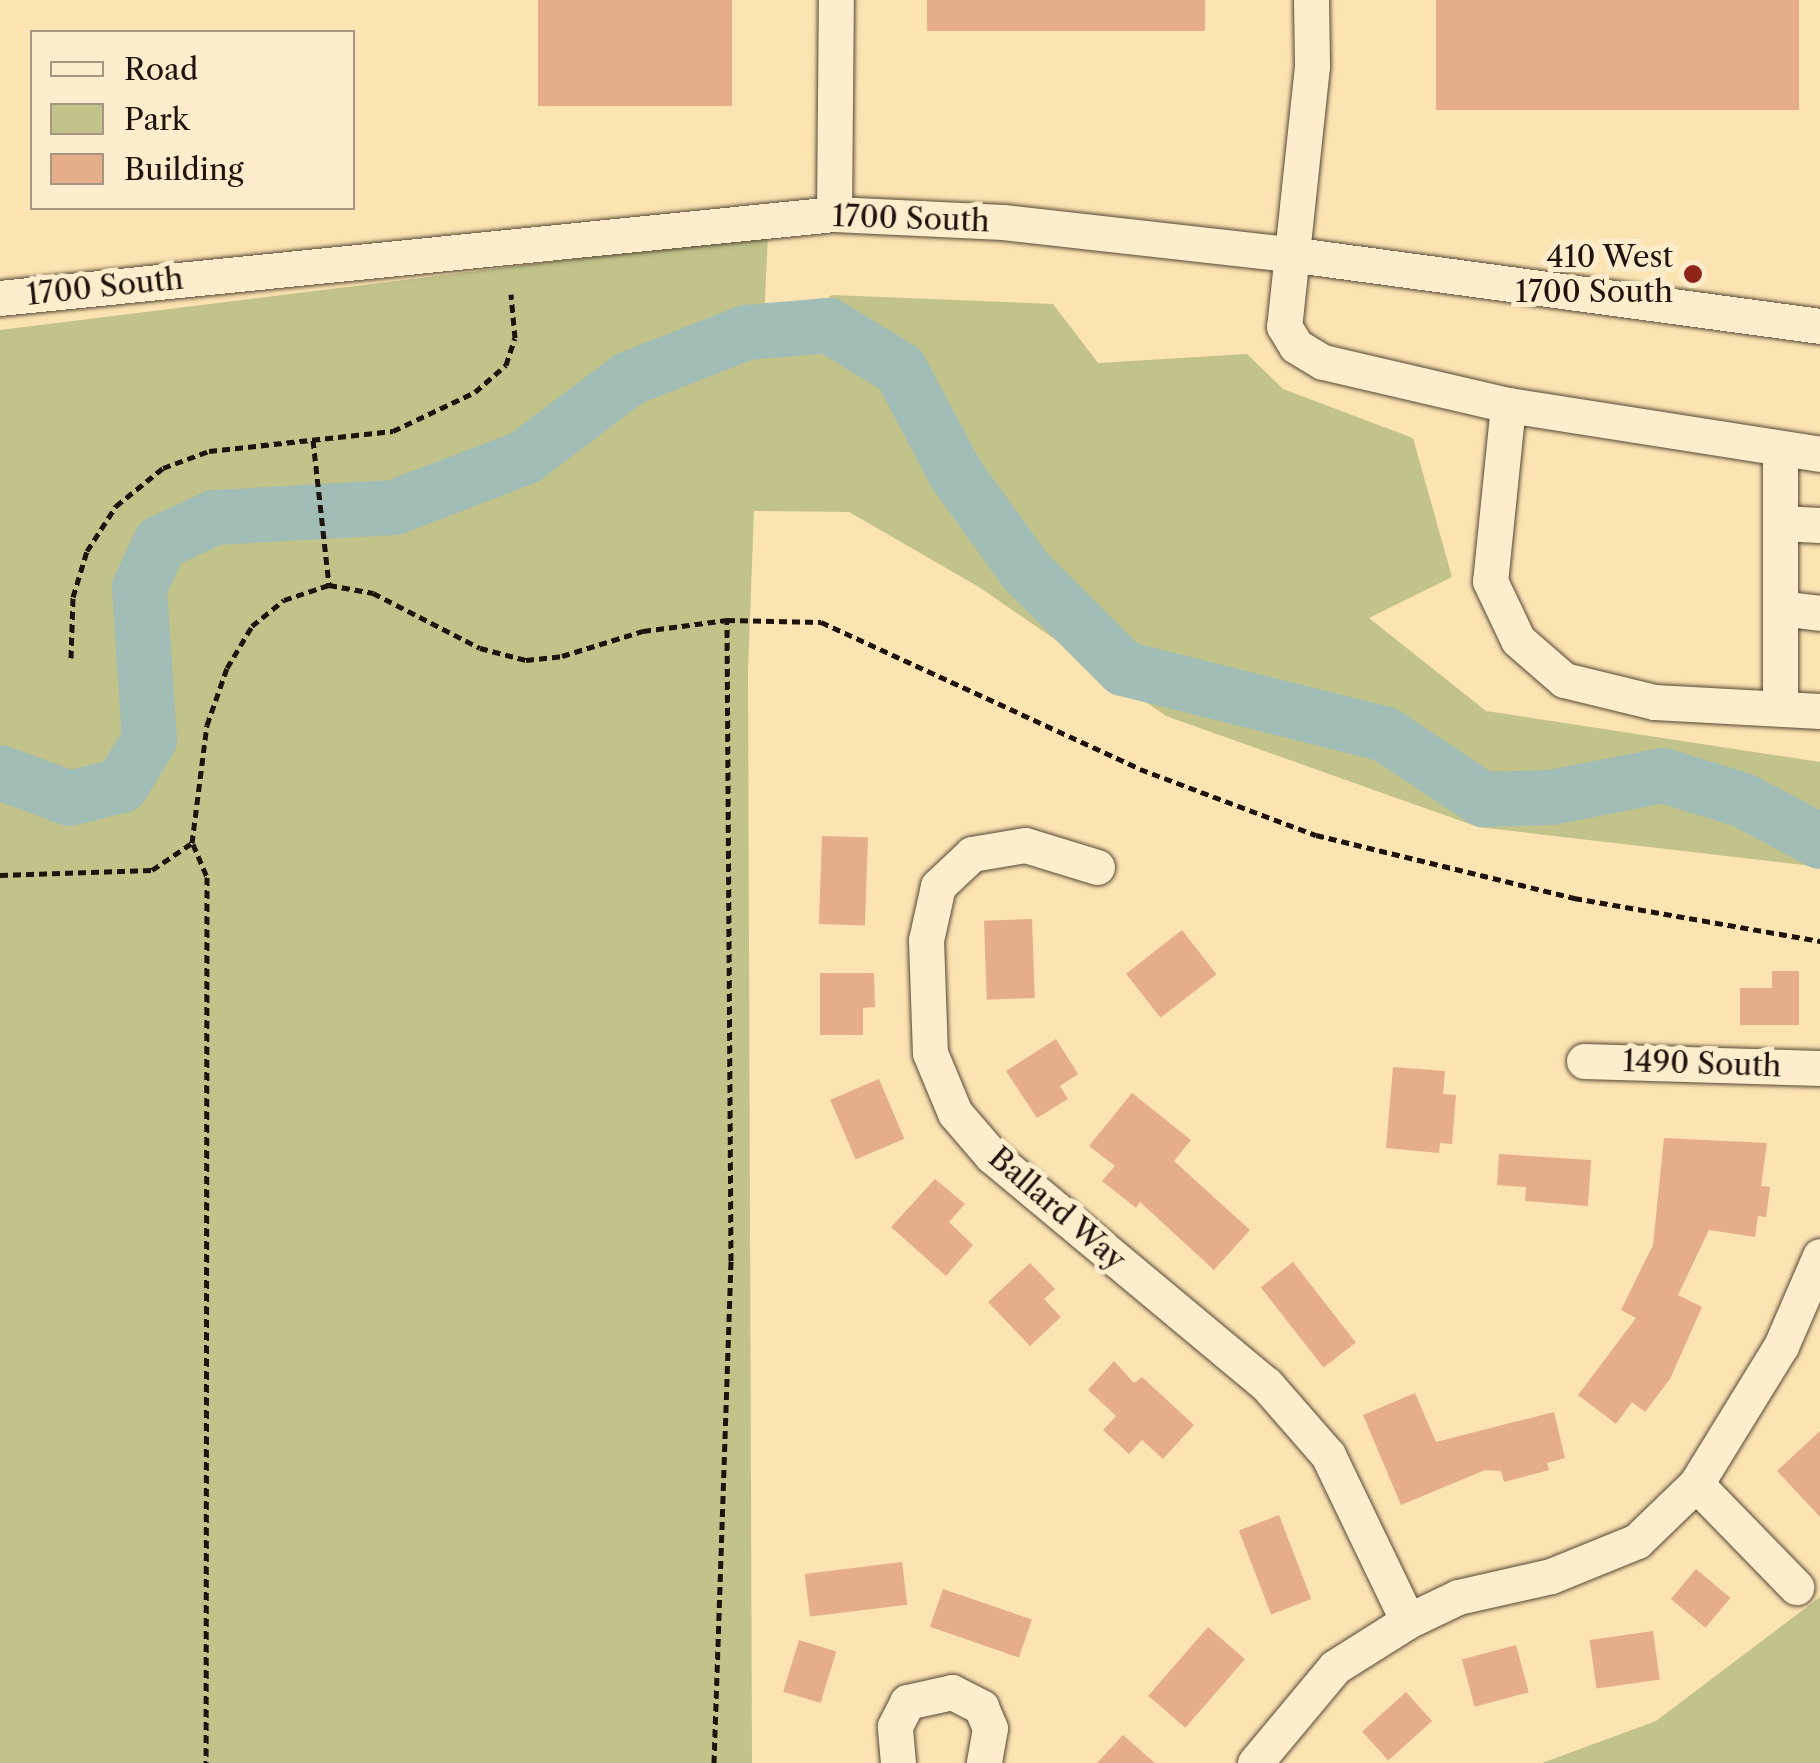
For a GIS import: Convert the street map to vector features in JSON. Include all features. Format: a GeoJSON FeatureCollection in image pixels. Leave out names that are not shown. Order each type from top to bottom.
{"type":"FeatureCollection","features":[{"type":"Feature","properties":{"kind":"street"},"geometry":{"type":"LineString","coordinates":[[834,214],[836,0]]}},
{"type":"Feature","properties":{"kind":"street"},"geometry":{"type":"LineString","coordinates":[[1312,0],[1312,66],[1284,326],[1296,346],[1323,362],[1508,405],[1820,454]]}},
{"type":"Feature","properties":{"kind":"street","name":"1700 South"},"geometry":{"type":"LineString","coordinates":[[0,298],[834,214],[1003,222],[1289,254],[1820,326]]}},
{"type":"Feature","properties":{"kind":"street"},"geometry":{"type":"LineString","coordinates":[[1508,405],[1490,581],[1518,640],[1564,680],[1654,702],[1820,711]]}},
{"type":"Feature","properties":{"kind":"street"},"geometry":{"type":"LineString","coordinates":[[1780,450],[1780,708]]}},
{"type":"Feature","properties":{"kind":"street"},"geometry":{"type":"LineString","coordinates":[[1780,523],[1820,525]]}},
{"type":"Feature","properties":{"kind":"street"},"geometry":{"type":"LineString","coordinates":[[1780,608],[1820,613]]}},
{"type":"Feature","properties":{"kind":"street","name":"Ballard Way"},"geometry":{"type":"LineString","coordinates":[[1097,867],[1024,845],[972,854],[938,886],[926,940],[930,1054],[955,1113],[992,1156],[1278,1398],[1328,1455],[1408,1621]]}},
{"type":"Feature","properties":{"kind":"street","name":"1490 South"},"geometry":{"type":"LineString","coordinates":[[1584,1061],[1820,1068]]}},
{"type":"Feature","properties":{"kind":"street"},"geometry":{"type":"LineString","coordinates":[[1255,1763],[1335,1667],[1408,1621],[1458,1597],[1550,1576],[1637,1542],[1696,1484],[1781,1346],[1820,1256]]}},
{"type":"Feature","properties":{"kind":"street"},"geometry":{"type":"LineString","coordinates":[[1696,1484],[1796,1587]]}},
{"type":"Feature","properties":{"kind":"street"},"geometry":{"type":"LineString","coordinates":[[898,1763],[895,1726],[907,1702],[952,1692],[981,1707],[990,1728],[984,1763]]}},
{"type":"Feature","properties":{"kind":"path"},"geometry":{"type":"LineString","coordinates":[[71,658],[73,596],[87,551],[116,506],[164,468],[209,451],[393,431],[476,392],[506,364],[515,338],[511,294]]}},
{"type":"Feature","properties":{"kind":"path"},"geometry":{"type":"LineString","coordinates":[[312,440],[330,585]]}},
{"type":"Feature","properties":{"kind":"path"},"geometry":{"type":"LineString","coordinates":[[206,1763],[207,877],[192,843],[208,725],[227,668],[252,626],[284,600],[330,585],[374,593],[480,648],[526,660],[562,656],[643,631],[727,620],[821,622],[1140,769],[1316,835],[1574,898],[1820,941]]}},
{"type":"Feature","properties":{"kind":"path"},"geometry":{"type":"LineString","coordinates":[[714,1763],[731,1261],[727,620]]}},
{"type":"Feature","properties":{"kind":"path"},"geometry":{"type":"LineString","coordinates":[[0,875],[152,870],[192,843]]}},
{"type":"Feature","properties":{"kind":"green space"},"geometry":{"type":"Polygon","coordinates":[[[768,235],[763,343],[832,295],[1053,304],[1098,363],[1247,354],[1283,389],[1413,438],[1452,577],[1369,618],[1486,711],[1820,762],[1820,867],[1478,827],[1166,716],[979,587],[849,512],[754,511],[748,671],[752,1763],[0,1763],[0,330],[768,235]]]}},
{"type":"Feature","properties":{"kind":"green space"},"geometry":{"type":"Polygon","coordinates":[[[1820,1597],[1820,1763],[1542,1763],[1656,1721],[1820,1597]]]}},
{"type":"Feature","properties":{"kind":"building"},"geometry":{"type":"Polygon","coordinates":[[[538,0],[732,0],[732,106],[538,106],[538,0]]]}},
{"type":"Feature","properties":{"kind":"building"},"geometry":{"type":"Polygon","coordinates":[[[927,0],[1205,0],[1205,31],[927,31],[927,0]]]}},
{"type":"Feature","properties":{"kind":"building"},"geometry":{"type":"Polygon","coordinates":[[[1436,0],[1799,0],[1799,110],[1436,110],[1436,0]]]}},
{"type":"Feature","properties":{"kind":"building"},"geometry":{"type":"Polygon","coordinates":[[[822,836],[868,838],[865,926],[819,924],[822,836]]]}},
{"type":"Feature","properties":{"kind":"building"},"geometry":{"type":"Polygon","coordinates":[[[1032,919],[1035,998],[987,1000],[984,921],[1032,919]]]}},
{"type":"Feature","properties":{"kind":"building"},"geometry":{"type":"Polygon","coordinates":[[[1182,930],[1216,974],[1161,1018],[1126,974],[1182,930]]]}},
{"type":"Feature","properties":{"kind":"building"},"geometry":{"type":"Polygon","coordinates":[[[1772,971],[1799,971],[1799,1025],[1740,1025],[1740,988],[1772,988],[1772,971]]]}},
{"type":"Feature","properties":{"kind":"building"},"geometry":{"type":"Polygon","coordinates":[[[820,973],[874,973],[875,1007],[863,1008],[863,1035],[820,1035],[820,973]]]}},
{"type":"Feature","properties":{"kind":"building"},"geometry":{"type":"Polygon","coordinates":[[[1056,1039],[1078,1074],[1060,1086],[1068,1099],[1037,1118],[1006,1071],[1056,1039]]]}},
{"type":"Feature","properties":{"kind":"building"},"geometry":{"type":"Polygon","coordinates":[[[1393,1067],[1445,1071],[1443,1094],[1456,1095],[1452,1144],[1440,1143],[1439,1153],[1386,1148],[1393,1067]]]}},
{"type":"Feature","properties":{"kind":"building"},"geometry":{"type":"Polygon","coordinates":[[[879,1079],[904,1139],[856,1160],[830,1100],[879,1079]]]}},
{"type":"Feature","properties":{"kind":"building"},"geometry":{"type":"Polygon","coordinates":[[[1132,1093],[1191,1140],[1174,1161],[1250,1230],[1214,1270],[1140,1202],[1136,1208],[1102,1181],[1115,1166],[1089,1146],[1132,1093]]]}},
{"type":"Feature","properties":{"kind":"building"},"geometry":{"type":"Polygon","coordinates":[[[1664,1138],[1767,1143],[1761,1186],[1770,1187],[1766,1217],[1758,1216],[1755,1237],[1709,1230],[1678,1295],[1702,1307],[1670,1379],[1645,1412],[1632,1402],[1616,1424],[1578,1395],[1636,1318],[1621,1310],[1653,1245],[1664,1138]]]}},
{"type":"Feature","properties":{"kind":"building"},"geometry":{"type":"Polygon","coordinates":[[[1499,1154],[1591,1160],[1588,1206],[1525,1201],[1526,1187],[1497,1185],[1499,1154]]]}},
{"type":"Feature","properties":{"kind":"building"},"geometry":{"type":"Polygon","coordinates":[[[935,1179],[965,1204],[949,1222],[973,1245],[946,1276],[891,1227],[935,1179]]]}},
{"type":"Feature","properties":{"kind":"building"},"geometry":{"type":"Polygon","coordinates":[[[1293,1262],[1356,1342],[1323,1368],[1261,1287],[1293,1262]]]}},
{"type":"Feature","properties":{"kind":"building"},"geometry":{"type":"Polygon","coordinates":[[[1030,1263],[1055,1289],[1044,1299],[1061,1317],[1030,1346],[988,1302],[1030,1263]]]}},
{"type":"Feature","properties":{"kind":"building"},"geometry":{"type":"Polygon","coordinates":[[[1114,1361],[1134,1383],[1142,1377],[1194,1425],[1163,1459],[1142,1440],[1129,1454],[1103,1430],[1116,1416],[1088,1390],[1114,1361]]]}},
{"type":"Feature","properties":{"kind":"building"},"geometry":{"type":"Polygon","coordinates":[[[1415,1393],[1436,1442],[1554,1412],[1565,1458],[1547,1463],[1549,1470],[1504,1482],[1501,1471],[1485,1470],[1401,1505],[1363,1415],[1415,1393]]]}},
{"type":"Feature","properties":{"kind":"building"},"geometry":{"type":"Polygon","coordinates":[[[1820,1431],[1820,1517],[1777,1471],[1820,1431]]]}},
{"type":"Feature","properties":{"kind":"building"},"geometry":{"type":"Polygon","coordinates":[[[1279,1515],[1311,1599],[1271,1614],[1239,1530],[1279,1515]]]}},
{"type":"Feature","properties":{"kind":"building"},"geometry":{"type":"Polygon","coordinates":[[[902,1562],[907,1605],[810,1617],[805,1574],[902,1562]]]}},
{"type":"Feature","properties":{"kind":"building"},"geometry":{"type":"Polygon","coordinates":[[[1696,1569],[1730,1598],[1705,1628],[1671,1599],[1696,1569]]]}},
{"type":"Feature","properties":{"kind":"building"},"geometry":{"type":"Polygon","coordinates":[[[943,1589],[1032,1620],[1019,1657],[930,1627],[943,1589]]]}},
{"type":"Feature","properties":{"kind":"building"},"geometry":{"type":"Polygon","coordinates":[[[1208,1627],[1245,1659],[1185,1728],[1148,1696],[1208,1627]]]}},
{"type":"Feature","properties":{"kind":"building"},"geometry":{"type":"Polygon","coordinates":[[[1653,1631],[1660,1680],[1596,1688],[1590,1640],[1653,1631]]]}},
{"type":"Feature","properties":{"kind":"building"},"geometry":{"type":"Polygon","coordinates":[[[799,1640],[836,1651],[821,1703],[783,1692],[799,1640]]]}},
{"type":"Feature","properties":{"kind":"building"},"geometry":{"type":"Polygon","coordinates":[[[1516,1645],[1529,1692],[1475,1707],[1462,1659],[1516,1645]]]}},
{"type":"Feature","properties":{"kind":"building"},"geometry":{"type":"Polygon","coordinates":[[[1406,1692],[1432,1721],[1388,1760],[1362,1731],[1406,1692]]]}},
{"type":"Feature","properties":{"kind":"building"},"geometry":{"type":"Polygon","coordinates":[[[1123,1735],[1155,1763],[1097,1763],[1123,1735]]]}},
{"type":"Feature","properties":{"kind":"waterway"},"geometry":{"type":"LineString","coordinates":[[0,772],[69,798],[121,785],[149,739],[139,587],[160,542],[214,517],[394,507],[524,457],[629,378],[746,332],[828,325],[900,369],[955,473],[1025,570],[1123,668],[1385,734],[1483,799],[1550,797],[1663,775],[1743,800],[1820,841]]}},
{"type":"Feature","properties":{"kind":"place","name":"410 West 1700 South"},"geometry":{"type":"Point","coordinates":[1693,274]}}]}
